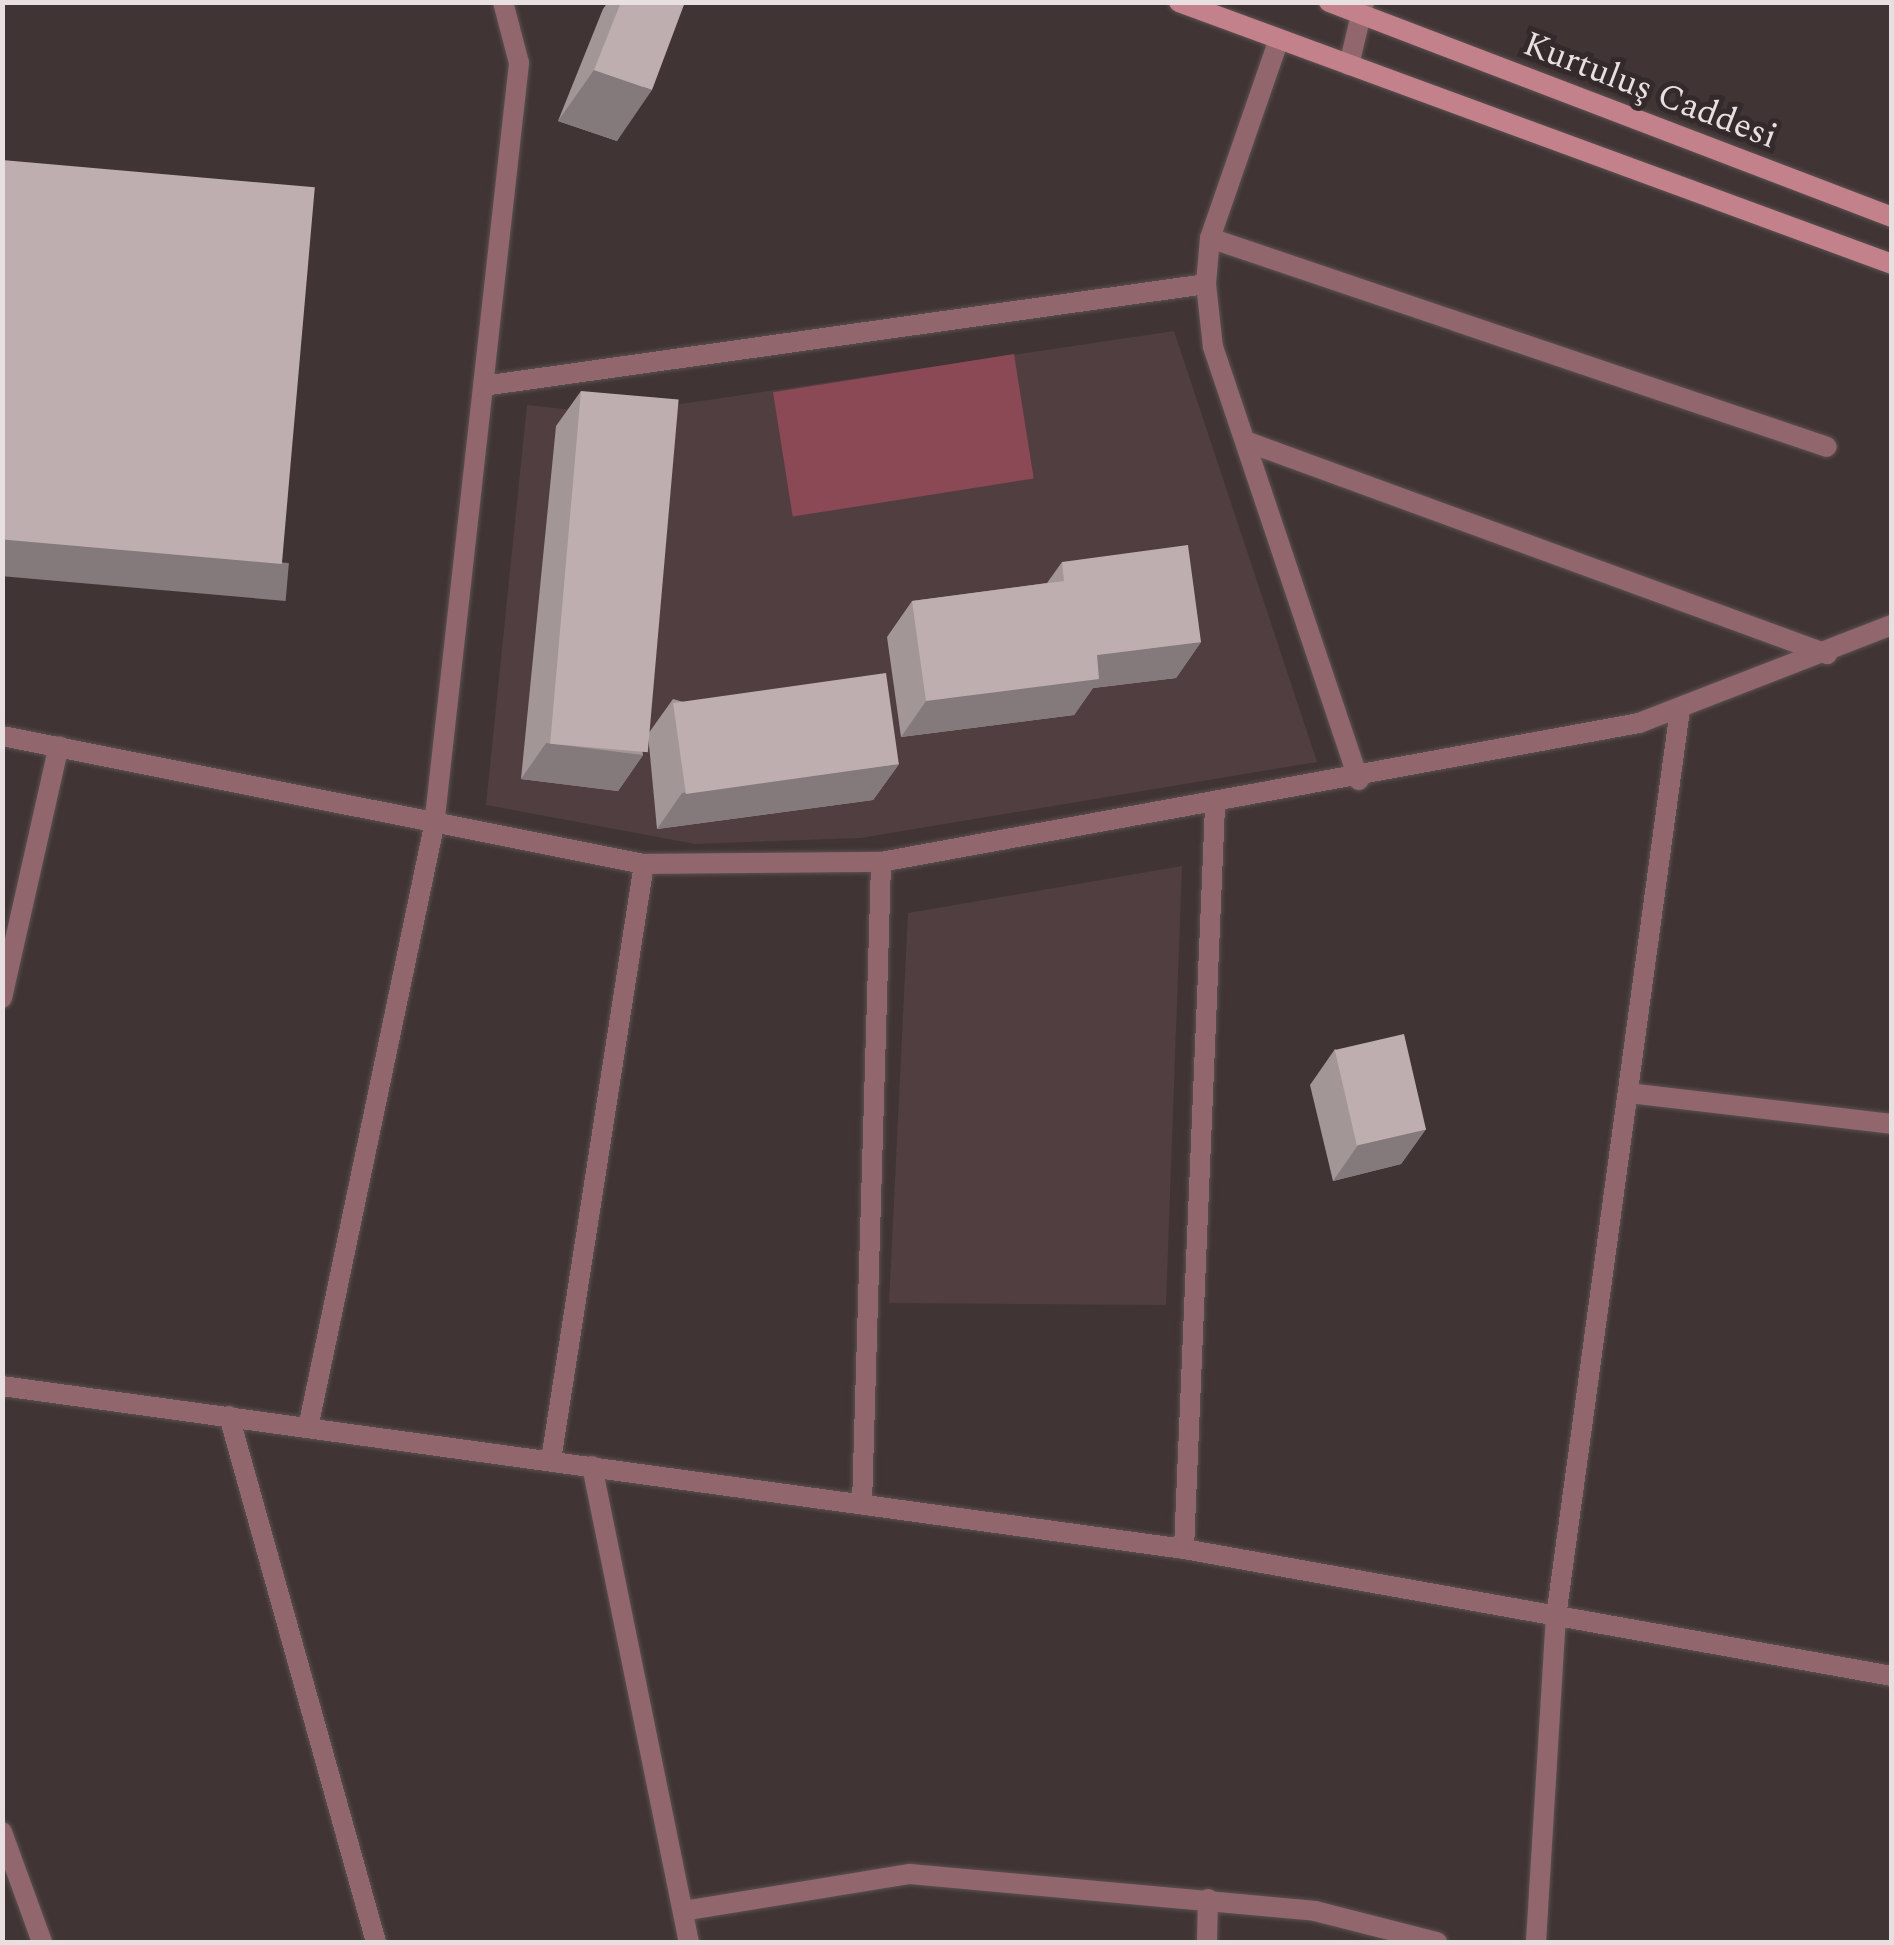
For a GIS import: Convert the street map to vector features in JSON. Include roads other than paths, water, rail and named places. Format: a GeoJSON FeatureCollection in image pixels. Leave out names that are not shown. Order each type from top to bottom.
{"type":"FeatureCollection","features":[{"type":"Feature","properties":{"kind":"main road"},"geometry":{"type":"LineString","coordinates":[[1179,2],[1892,264]]}},
{"type":"Feature","properties":{"kind":"main road","name":"Kurtuluş Caddesi"},"geometry":{"type":"LineString","coordinates":[[1328,2],[1363,9],[1892,218]]}},
{"type":"Feature","properties":{"kind":"street"},"geometry":{"type":"LineString","coordinates":[[308,1428],[434,826],[518,63],[503,2]]}},
{"type":"Feature","properties":{"kind":"street"},"geometry":{"type":"LineString","coordinates":[[1349,65],[1363,9]]}},
{"type":"Feature","properties":{"kind":"street"},"geometry":{"type":"LineString","coordinates":[[1279,39],[1210,238],[1206,284],[1214,347],[1359,780]]}},
{"type":"Feature","properties":{"kind":"street"},"geometry":{"type":"LineString","coordinates":[[1210,238],[1827,447]]}},
{"type":"Feature","properties":{"kind":"street"},"geometry":{"type":"LineString","coordinates":[[483,386],[1206,284]]}},
{"type":"Feature","properties":{"kind":"street"},"geometry":{"type":"LineString","coordinates":[[1245,441],[1827,654]]}},
{"type":"Feature","properties":{"kind":"street"},"geometry":{"type":"LineString","coordinates":[[2,736],[434,826],[644,864],[882,862],[1359,780],[1680,709],[1827,654],[1892,624]]}},
{"type":"Feature","properties":{"kind":"street"},"geometry":{"type":"LineString","coordinates":[[1536,1942],[1556,1617],[1680,709]]}},
{"type":"Feature","properties":{"kind":"street"},"geometry":{"type":"LineString","coordinates":[[2,998],[59,746]]}},
{"type":"Feature","properties":{"kind":"street"},"geometry":{"type":"LineString","coordinates":[[1184,1549],[1215,805]]}},
{"type":"Feature","properties":{"kind":"street"},"geometry":{"type":"LineString","coordinates":[[862,1504],[882,862]]}},
{"type":"Feature","properties":{"kind":"street"},"geometry":{"type":"LineString","coordinates":[[550,1460],[644,864]]}},
{"type":"Feature","properties":{"kind":"street"},"geometry":{"type":"LineString","coordinates":[[1629,1094],[1892,1124]]}},
{"type":"Feature","properties":{"kind":"street"},"geometry":{"type":"LineString","coordinates":[[2,1386],[1184,1549],[1892,1676]]}},
{"type":"Feature","properties":{"kind":"street"},"geometry":{"type":"LineString","coordinates":[[228,1416],[376,1942]]}},
{"type":"Feature","properties":{"kind":"street"},"geometry":{"type":"LineString","coordinates":[[592,1466],[688,1942]]}},
{"type":"Feature","properties":{"kind":"street"},"geometry":{"type":"LineString","coordinates":[[2,1832],[42,1942]]}},
{"type":"Feature","properties":{"kind":"street"},"geometry":{"type":"LineString","coordinates":[[683,1911],[910,1874],[1315,1911],[1438,1942]]}},
{"type":"Feature","properties":{"kind":"street"},"geometry":{"type":"LineString","coordinates":[[1207,1942],[1208,1900]]}}]}
